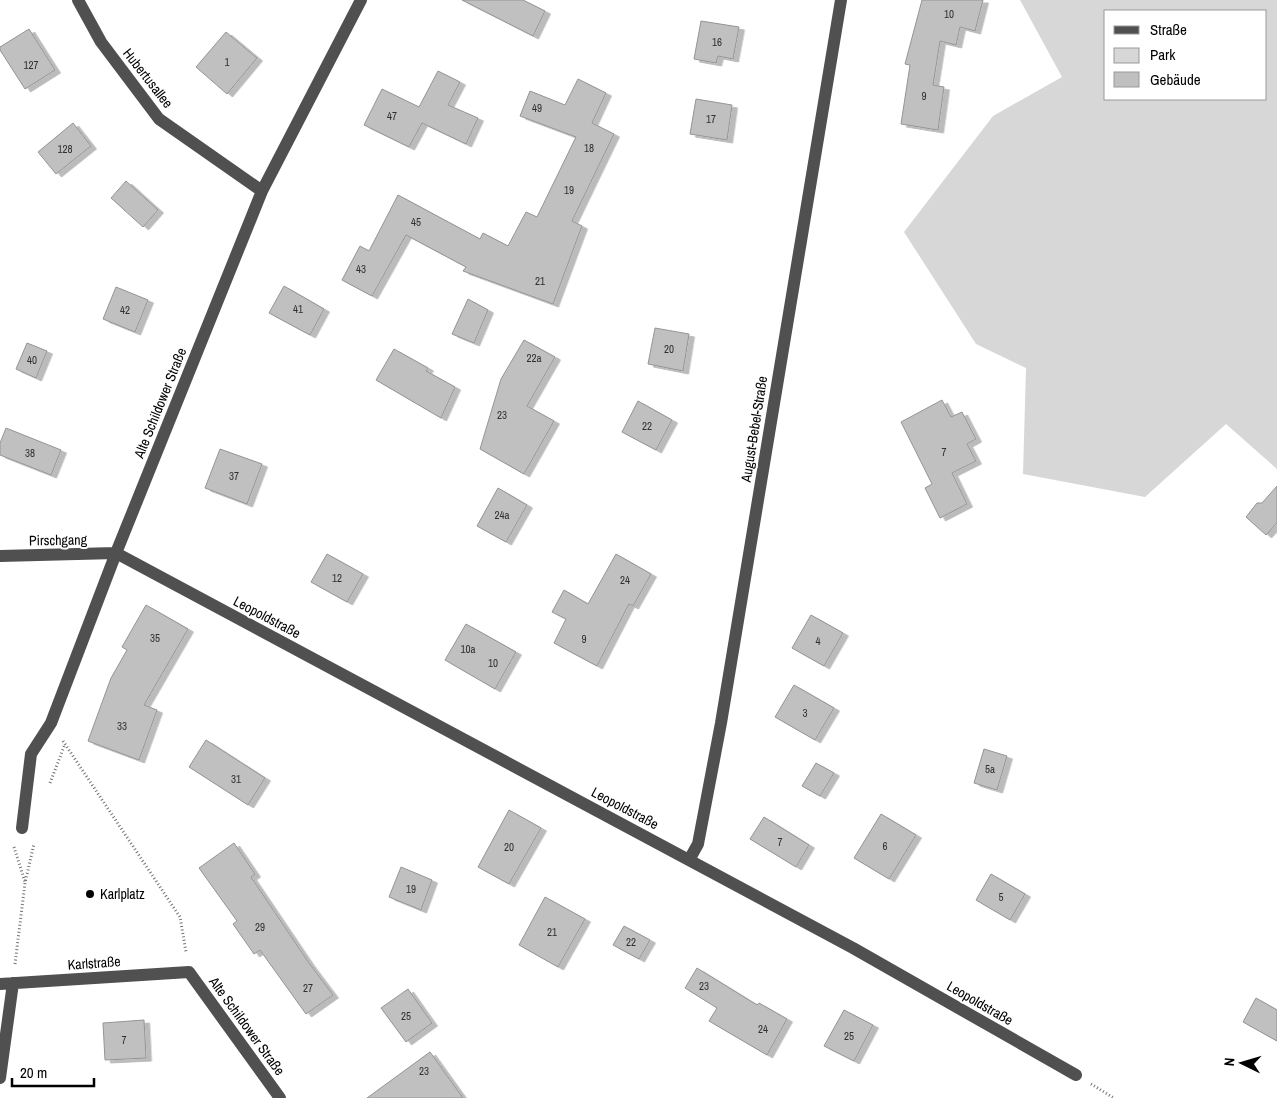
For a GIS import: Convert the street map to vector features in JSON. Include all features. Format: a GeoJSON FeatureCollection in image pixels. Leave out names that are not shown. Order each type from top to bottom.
{"type":"FeatureCollection","features":[{"type":"Feature","properties":{"kind":"street","name":"Hubertusallee"},"geometry":{"type":"LineString","coordinates":[[78,0],[101,42],[159,118],[262,191]]}},
{"type":"Feature","properties":{"kind":"street","name":"Alte Schildower Straße"},"geometry":{"type":"LineString","coordinates":[[22,828],[31,754],[51,723],[116,553],[262,191],[361,0]]}},
{"type":"Feature","properties":{"kind":"street","name":"August-Bebel-Straße"},"geometry":{"type":"LineString","coordinates":[[689,860],[698,844],[721,723],[840,0]]}},
{"type":"Feature","properties":{"kind":"street","name":"Leopoldstraße"},"geometry":{"type":"LineString","coordinates":[[116,553],[853,948],[1076,1075]]}},
{"type":"Feature","properties":{"kind":"street","name":"Pirschgang"},"geometry":{"type":"LineString","coordinates":[[0,556],[116,553]]}},
{"type":"Feature","properties":{"kind":"street","name":"Alte Schildower Straße"},"geometry":{"type":"LineString","coordinates":[[189,972],[280,1098]]}},
{"type":"Feature","properties":{"kind":"street","name":"Karlstraße"},"geometry":{"type":"LineString","coordinates":[[0,984],[189,972]]}},
{"type":"Feature","properties":{"kind":"street"},"geometry":{"type":"LineString","coordinates":[[0,1078],[13,983]]}},
{"type":"Feature","properties":{"kind":"path"},"geometry":{"type":"LineString","coordinates":[[51,723],[180,917],[189,972]]}},
{"type":"Feature","properties":{"kind":"path"},"geometry":{"type":"LineString","coordinates":[[13,983],[25,883],[14,846]]}},
{"type":"Feature","properties":{"kind":"path"},"geometry":{"type":"LineString","coordinates":[[1076,1075],[1114,1098]]}},
{"type":"Feature","properties":{"kind":"green space"},"geometry":{"type":"Polygon","coordinates":[[[1020,0],[1277,0],[1277,469],[1226,424],[1145,497],[1023,474],[1026,368],[976,344],[904,232],[993,116],[1062,77],[1020,0]]]}},
{"type":"Feature","properties":{"kind":"building"},"geometry":{"type":"Polygon","coordinates":[[[462,0],[523,0],[545,11],[533,36],[462,0]]]}},
{"type":"Feature","properties":{"kind":"building"},"geometry":{"type":"Polygon","coordinates":[[[922,0],[983,0],[975,31],[960,27],[956,45],[940,41],[933,85],[944,87],[938,130],[901,124],[910,65],[905,64],[922,0]]]}},
{"type":"Feature","properties":{"kind":"building"},"geometry":{"type":"Polygon","coordinates":[[[701,21],[739,27],[733,59],[718,56],[716,63],[694,59],[701,21]]]}},
{"type":"Feature","properties":{"kind":"building"},"geometry":{"type":"Polygon","coordinates":[[[29,29],[55,70],[25,89],[0,50],[0,47],[29,29]]]}},
{"type":"Feature","properties":{"kind":"building"},"geometry":{"type":"Polygon","coordinates":[[[226,32],[257,58],[227,94],[196,67],[226,32]]]}},
{"type":"Feature","properties":{"kind":"building"},"geometry":{"type":"Polygon","coordinates":[[[438,71],[460,82],[448,105],[478,118],[466,144],[422,123],[409,147],[364,125],[382,89],[419,107],[438,71]]]}},
{"type":"Feature","properties":{"kind":"building"},"geometry":{"type":"Polygon","coordinates":[[[578,79],[606,93],[592,123],[614,134],[572,221],[582,226],[553,304],[463,271],[466,267],[406,235],[372,296],[342,280],[360,246],[369,251],[398,195],[480,239],[483,233],[508,246],[526,212],[537,217],[576,137],[520,116],[530,91],[565,105],[578,79]]]}},
{"type":"Feature","properties":{"kind":"building"},"geometry":{"type":"Polygon","coordinates":[[[696,99],[732,105],[727,140],[690,134],[696,99]]]}},
{"type":"Feature","properties":{"kind":"building"},"geometry":{"type":"Polygon","coordinates":[[[73,123],[91,146],[56,174],[38,152],[73,123]]]}},
{"type":"Feature","properties":{"kind":"building"},"geometry":{"type":"Polygon","coordinates":[[[126,181],[158,210],[143,227],[111,198],[126,181]]]}},
{"type":"Feature","properties":{"kind":"building"},"geometry":{"type":"Polygon","coordinates":[[[284,286],[324,309],[310,335],[269,313],[284,286]]]}},
{"type":"Feature","properties":{"kind":"building"},"geometry":{"type":"Polygon","coordinates":[[[116,287],[148,300],[135,332],[103,319],[116,287]]]}},
{"type":"Feature","properties":{"kind":"building"},"geometry":{"type":"Polygon","coordinates":[[[468,299],[488,310],[474,343],[452,334],[468,299]]]}},
{"type":"Feature","properties":{"kind":"building"},"geometry":{"type":"Polygon","coordinates":[[[655,328],[689,334],[683,371],[648,364],[655,328]]]}},
{"type":"Feature","properties":{"kind":"building"},"geometry":{"type":"Polygon","coordinates":[[[524,340],[555,357],[527,406],[554,421],[524,474],[480,449],[501,379],[524,340]]]}},
{"type":"Feature","properties":{"kind":"building"},"geometry":{"type":"Polygon","coordinates":[[[27,343],[47,351],[36,378],[16,369],[27,343]]]}},
{"type":"Feature","properties":{"kind":"building"},"geometry":{"type":"Polygon","coordinates":[[[394,349],[428,368],[426,371],[455,387],[441,418],[376,380],[394,349]]]}},
{"type":"Feature","properties":{"kind":"building"},"geometry":{"type":"Polygon","coordinates":[[[942,400],[951,417],[962,412],[976,439],[967,444],[976,461],[952,473],[967,504],[940,518],[925,488],[932,484],[901,422],[942,400]]]}},
{"type":"Feature","properties":{"kind":"building"},"geometry":{"type":"Polygon","coordinates":[[[638,401],[672,420],[656,450],[622,432],[638,401]]]}},
{"type":"Feature","properties":{"kind":"building"},"geometry":{"type":"Polygon","coordinates":[[[6,428],[61,450],[51,475],[0,455],[0,443],[6,428]]]}},
{"type":"Feature","properties":{"kind":"building"},"geometry":{"type":"Polygon","coordinates":[[[220,449],[262,464],[247,504],[205,488],[220,449]]]}},
{"type":"Feature","properties":{"kind":"building"},"geometry":{"type":"Polygon","coordinates":[[[1277,486],[1277,523],[1266,535],[1246,517],[1257,503],[1262,503],[1277,486]]]}},
{"type":"Feature","properties":{"kind":"building"},"geometry":{"type":"Polygon","coordinates":[[[498,488],[527,505],[506,542],[477,526],[498,488]]]}},
{"type":"Feature","properties":{"kind":"building"},"geometry":{"type":"Polygon","coordinates":[[[327,554],[363,574],[347,602],[311,582],[327,554]]]}},
{"type":"Feature","properties":{"kind":"building"},"geometry":{"type":"Polygon","coordinates":[[[616,554],[651,574],[633,606],[629,604],[597,666],[554,643],[566,619],[552,612],[564,590],[588,604],[616,554]]]}},
{"type":"Feature","properties":{"kind":"building"},"geometry":{"type":"Polygon","coordinates":[[[146,605],[188,629],[144,705],[157,710],[139,760],[88,741],[111,678],[127,650],[122,647],[146,605]]]}},
{"type":"Feature","properties":{"kind":"building"},"geometry":{"type":"Polygon","coordinates":[[[811,615],[843,633],[824,666],[792,648],[811,615]]]}},
{"type":"Feature","properties":{"kind":"building"},"geometry":{"type":"Polygon","coordinates":[[[466,624],[516,652],[495,689],[445,660],[466,624]]]}},
{"type":"Feature","properties":{"kind":"building"},"geometry":{"type":"Polygon","coordinates":[[[794,685],[834,708],[815,740],[775,717],[794,685]]]}},
{"type":"Feature","properties":{"kind":"building"},"geometry":{"type":"Polygon","coordinates":[[[206,740],[265,778],[248,805],[189,767],[206,740]]]}},
{"type":"Feature","properties":{"kind":"building"},"geometry":{"type":"Polygon","coordinates":[[[984,749],[1007,756],[997,790],[974,783],[984,749]]]}},
{"type":"Feature","properties":{"kind":"building"},"geometry":{"type":"Polygon","coordinates":[[[816,763],[834,773],[820,796],[802,786],[816,763]]]}},
{"type":"Feature","properties":{"kind":"building"},"geometry":{"type":"Polygon","coordinates":[[[509,810],[541,828],[509,884],[478,867],[509,810]]]}},
{"type":"Feature","properties":{"kind":"building"},"geometry":{"type":"Polygon","coordinates":[[[881,814],[916,835],[889,879],[854,858],[881,814]]]}},
{"type":"Feature","properties":{"kind":"building"},"geometry":{"type":"Polygon","coordinates":[[[764,817],[809,845],[796,867],[750,839],[764,817]]]}},
{"type":"Feature","properties":{"kind":"building"},"geometry":{"type":"Polygon","coordinates":[[[234,843],[255,874],[251,877],[333,995],[306,1014],[260,950],[254,954],[233,924],[237,921],[199,868],[234,843]]]}},
{"type":"Feature","properties":{"kind":"building"},"geometry":{"type":"Polygon","coordinates":[[[401,867],[432,880],[421,910],[389,897],[401,867]]]}},
{"type":"Feature","properties":{"kind":"building"},"geometry":{"type":"Polygon","coordinates":[[[991,874],[1025,894],[1010,920],[976,900],[991,874]]]}},
{"type":"Feature","properties":{"kind":"building"},"geometry":{"type":"Polygon","coordinates":[[[545,897],[585,919],[558,967],[519,945],[545,897]]]}},
{"type":"Feature","properties":{"kind":"building"},"geometry":{"type":"Polygon","coordinates":[[[624,926],[650,940],[639,959],[613,945],[624,926]]]}},
{"type":"Feature","properties":{"kind":"building"},"geometry":{"type":"Polygon","coordinates":[[[697,968],[757,1005],[759,1003],[787,1019],[767,1055],[709,1021],[717,1008],[685,988],[697,968]]]}},
{"type":"Feature","properties":{"kind":"building"},"geometry":{"type":"Polygon","coordinates":[[[408,989],[432,1023],[406,1042],[381,1008],[408,989]]]}},
{"type":"Feature","properties":{"kind":"building"},"geometry":{"type":"Polygon","coordinates":[[[1256,998],[1277,1010],[1277,1041],[1243,1022],[1256,998]]]}},
{"type":"Feature","properties":{"kind":"building"},"geometry":{"type":"Polygon","coordinates":[[[844,1010],[873,1025],[854,1061],[824,1046],[844,1010]]]}},
{"type":"Feature","properties":{"kind":"building"},"geometry":{"type":"Polygon","coordinates":[[[144,1020],[146,1058],[105,1060],[103,1023],[144,1020]]]}},
{"type":"Feature","properties":{"kind":"building"},"geometry":{"type":"Polygon","coordinates":[[[430,1052],[463,1098],[367,1098],[430,1052]]]}},
{"type":"Feature","properties":{"kind":"place","name":"Karlplatz"},"geometry":{"type":"Point","coordinates":[90,894]}}]}
